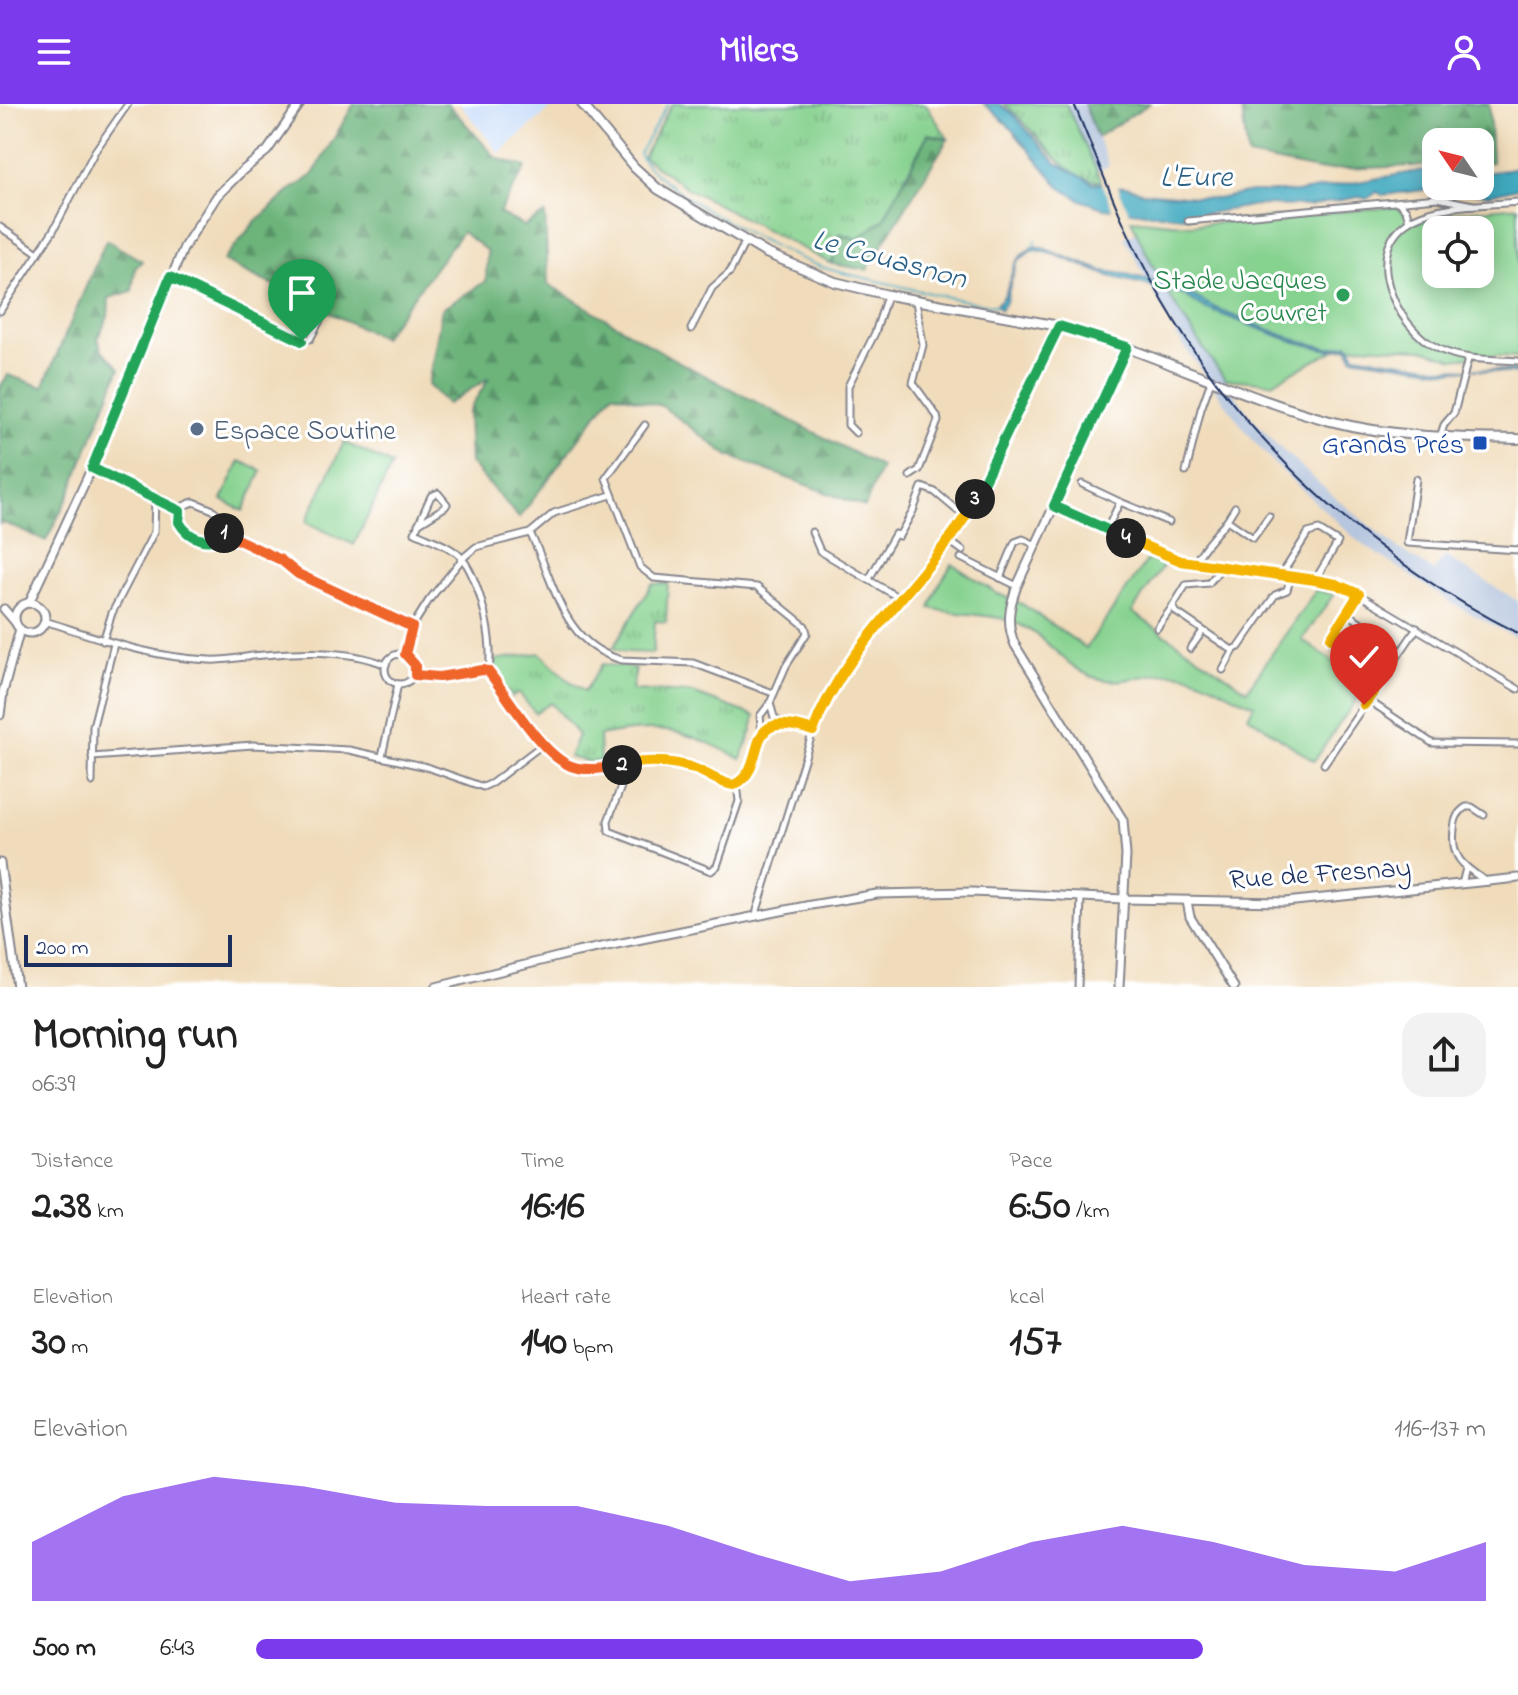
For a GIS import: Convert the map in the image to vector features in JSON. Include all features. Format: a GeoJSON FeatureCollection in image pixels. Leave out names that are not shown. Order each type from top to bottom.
{"type":"FeatureCollection","features":[{"type":"Feature","properties":{"kind":"main road"},"geometry":{"type":"LineString","coordinates":[[582,104],[634,167],[658,189],[745,242],[790,265],[835,282],[888,295],[1059,326],[1127,347],[1211,381],[1336,422],[1440,437],[1518,439]]}},
{"type":"Feature","properties":{"kind":"street"},"geometry":{"type":"LineString","coordinates":[[0,311],[61,217],[95,151],[128,104]]}},
{"type":"Feature","properties":{"kind":"street"},"geometry":{"type":"LineString","coordinates":[[2,608],[17,610],[29,603],[93,465],[170,277],[190,237],[212,202],[267,151],[300,104]]}},
{"type":"Feature","properties":{"kind":"street"},"geometry":{"type":"LineString","coordinates":[[1188,221],[1437,198],[1478,206]]}},
{"type":"Feature","properties":{"kind":"street"},"geometry":{"type":"LineString","coordinates":[[1399,202],[1406,210],[1409,221]]}},
{"type":"Feature","properties":{"kind":"street"},"geometry":{"type":"LineString","coordinates":[[1518,202],[1427,212],[1409,221],[1393,239],[1386,260],[1388,284],[1396,307],[1425,340],[1440,350],[1468,359],[1518,361]]}},
{"type":"Feature","properties":{"kind":"street"},"geometry":{"type":"LineString","coordinates":[[0,227],[38,253]]}},
{"type":"Feature","properties":{"kind":"street"},"geometry":{"type":"LineString","coordinates":[[691,329],[712,288],[730,272],[745,242]]}},
{"type":"Feature","properties":{"kind":"street"},"geometry":{"type":"LineString","coordinates":[[170,277],[302,341],[310,339],[324,313]]}},
{"type":"Feature","properties":{"kind":"street"},"geometry":{"type":"LineString","coordinates":[[856,433],[848,425],[848,386],[875,333],[888,295]]}},
{"type":"Feature","properties":{"kind":"street"},"geometry":{"type":"LineString","coordinates":[[910,476],[919,470],[938,421],[913,383],[923,345],[915,300]]}},
{"type":"Feature","properties":{"kind":"street"},"geometry":{"type":"LineString","coordinates":[[754,918],[813,731],[832,688],[965,517],[1059,326]]}},
{"type":"Feature","properties":{"kind":"street"},"geometry":{"type":"LineString","coordinates":[[1119,987],[1126,840],[1123,820],[1011,637],[1009,612],[1017,586],[1127,347]]}},
{"type":"Feature","properties":{"kind":"street"},"geometry":{"type":"LineString","coordinates":[[1440,437],[1444,425],[1454,413],[1468,359]]}},
{"type":"Feature","properties":{"kind":"street"},"geometry":{"type":"LineString","coordinates":[[1186,472],[1211,381]]}},
{"type":"Feature","properties":{"kind":"street"},"geometry":{"type":"LineString","coordinates":[[415,675],[439,677],[488,671],[542,745],[563,761],[581,769],[655,761],[698,770],[724,784],[737,784],[748,774],[762,734],[760,716],[807,633],[805,626],[757,587],[665,580],[646,573],[640,567],[606,478],[645,425]]}},
{"type":"Feature","properties":{"kind":"street"},"geometry":{"type":"LineString","coordinates":[[93,465],[180,511]]}},
{"type":"Feature","properties":{"kind":"street"},"geometry":{"type":"LineString","coordinates":[[1416,479],[1407,543],[1518,550]]}},
{"type":"Feature","properties":{"kind":"street"},"geometry":{"type":"LineString","coordinates":[[1082,484],[1169,522]]}},
{"type":"Feature","properties":{"kind":"street"},"geometry":{"type":"LineString","coordinates":[[869,579],[895,534],[899,536],[922,487],[935,492],[965,517]]}},
{"type":"Feature","properties":{"kind":"street"},"geometry":{"type":"LineString","coordinates":[[418,524],[447,504],[438,493],[431,496],[418,524],[415,532],[463,558],[485,610],[491,662],[488,671]]}},
{"type":"Feature","properties":{"kind":"street"},"geometry":{"type":"LineString","coordinates":[[405,654],[412,627],[463,558],[485,544],[530,533],[554,513],[611,495]]}},
{"type":"Feature","properties":{"kind":"street"},"geometry":{"type":"LineString","coordinates":[[103,641],[112,613],[154,532],[155,498]]}},
{"type":"Feature","properties":{"kind":"street"},"geometry":{"type":"LineString","coordinates":[[194,502],[213,510],[223,518],[224,533],[218,539],[208,541],[187,532],[179,522],[180,511],[194,502]]}},
{"type":"Feature","properties":{"kind":"street"},"geometry":{"type":"LineString","coordinates":[[1107,529],[1120,502]]}},
{"type":"Feature","properties":{"kind":"street"},"geometry":{"type":"LineString","coordinates":[[1054,506],[1165,556],[1221,568],[1282,574],[1336,584],[1359,594],[1518,689]]}},
{"type":"Feature","properties":{"kind":"street"},"geometry":{"type":"LineString","coordinates":[[1195,563],[1200,550],[1212,540],[1235,507]]}},
{"type":"Feature","properties":{"kind":"street"},"geometry":{"type":"LineString","coordinates":[[1227,520],[1253,538],[1269,516]]}},
{"type":"Feature","properties":{"kind":"street"},"geometry":{"type":"LineString","coordinates":[[1282,574],[1308,533],[1319,530],[1338,542],[1315,580]]}},
{"type":"Feature","properties":{"kind":"street"},"geometry":{"type":"LineString","coordinates":[[812,532],[820,551],[901,599]]}},
{"type":"Feature","properties":{"kind":"street"},"geometry":{"type":"LineString","coordinates":[[224,533],[281,560],[298,574],[412,627]]}},
{"type":"Feature","properties":{"kind":"street"},"geometry":{"type":"LineString","coordinates":[[530,533],[564,614],[590,645],[622,660],[693,663],[773,693]]}},
{"type":"Feature","properties":{"kind":"street"},"geometry":{"type":"LineString","coordinates":[[1000,578],[1015,542],[1023,539],[1036,545]]}},
{"type":"Feature","properties":{"kind":"street"},"geometry":{"type":"LineString","coordinates":[[948,540],[962,555],[1017,586]]}},
{"type":"Feature","properties":{"kind":"street"},"geometry":{"type":"LineString","coordinates":[[1157,628],[1186,585],[1209,583],[1221,568]]}},
{"type":"Feature","properties":{"kind":"street"},"geometry":{"type":"LineString","coordinates":[[1223,670],[1275,595],[1287,590],[1291,576]]}},
{"type":"Feature","properties":{"kind":"street"},"geometry":{"type":"LineString","coordinates":[[1359,594],[1331,638],[1384,677]]}},
{"type":"Feature","properties":{"kind":"street"},"geometry":{"type":"LineString","coordinates":[[29,603],[41,609],[44,622]]}},
{"type":"Feature","properties":{"kind":"street"},"geometry":{"type":"LineString","coordinates":[[1173,606],[1176,612],[1234,650]]}},
{"type":"Feature","properties":{"kind":"street"},"geometry":{"type":"LineString","coordinates":[[2,608],[18,626],[33,632],[48,622],[141,652],[213,661],[330,653],[375,660],[386,665]]}},
{"type":"Feature","properties":{"kind":"street"},"geometry":{"type":"LineString","coordinates":[[0,715],[18,626],[17,610]]}},
{"type":"Feature","properties":{"kind":"street"},"geometry":{"type":"LineString","coordinates":[[1346,612],[1381,637],[1365,663]]}},
{"type":"Feature","properties":{"kind":"street"},"geometry":{"type":"LineString","coordinates":[[1324,764],[1417,628]]}},
{"type":"Feature","properties":{"kind":"street"},"geometry":{"type":"LineString","coordinates":[[1190,649],[1203,631]]}},
{"type":"Feature","properties":{"kind":"street"},"geometry":{"type":"LineString","coordinates":[[92,782],[97,705],[114,644]]}},
{"type":"Feature","properties":{"kind":"street"},"geometry":{"type":"LineString","coordinates":[[405,654],[415,665],[415,675],[408,683],[398,684],[386,675],[386,665],[395,655],[405,654]]}},
{"type":"Feature","properties":{"kind":"street"},"geometry":{"type":"LineString","coordinates":[[382,756],[398,684]]}},
{"type":"Feature","properties":{"kind":"street"},"geometry":{"type":"LineString","coordinates":[[1368,700],[1432,743],[1518,744]]}},
{"type":"Feature","properties":{"kind":"street"},"geometry":{"type":"LineString","coordinates":[[770,703],[774,717],[781,724]]}},
{"type":"Feature","properties":{"kind":"street"},"geometry":{"type":"LineString","coordinates":[[762,734],[781,724],[813,731]]}},
{"type":"Feature","properties":{"kind":"street"},"geometry":{"type":"LineString","coordinates":[[92,757],[253,745],[349,750],[427,767],[483,787],[542,745]]}},
{"type":"Feature","properties":{"kind":"street"},"geometry":{"type":"LineString","coordinates":[[630,763],[608,821],[609,831],[711,871],[717,866],[739,801],[737,784]]}},
{"type":"Feature","properties":{"kind":"street"},"geometry":{"type":"LineString","coordinates":[[1484,815],[1472,807],[1466,807],[1455,819],[1454,851],[1466,868],[1488,882]]}},
{"type":"Feature","properties":{"kind":"street"},"geometry":{"type":"LineString","coordinates":[[0,863],[17,987]]}},
{"type":"Feature","properties":{"kind":"street"},"geometry":{"type":"LineString","coordinates":[[1462,884],[1466,868]]}},
{"type":"Feature","properties":{"kind":"street","name":"Rue de Fresnay"},"geometry":{"type":"LineString","coordinates":[[436,987],[577,952],[877,894],[972,892],[1285,902],[1518,878]]}},
{"type":"Feature","properties":{"kind":"street"},"geometry":{"type":"LineString","coordinates":[[1078,987],[1081,897]]}},
{"type":"Feature","properties":{"kind":"street"},"geometry":{"type":"LineString","coordinates":[[1187,901],[1190,917],[1234,987]]}},
{"type":"Feature","properties":{"kind":"shaded area"},"geometry":{"type":"Polygon","coordinates":[[[460,104],[556,104],[499,153],[460,104]]]}},
{"type":"Feature","properties":{"kind":"shaded area"},"geometry":{"type":"Polygon","coordinates":[[[1066,104],[1084,104],[1109,166],[1097,171],[1066,104]]]}},
{"type":"Feature","properties":{"kind":"shaded area"},"geometry":{"type":"Polygon","coordinates":[[[1137,232],[1160,280],[1198,342],[1248,413],[1277,445],[1392,544],[1433,571],[1445,556],[1518,601],[1518,639],[1455,605],[1359,542],[1273,463],[1244,429],[1178,338],[1124,237],[1137,232]]]}},
{"type":"Feature","properties":{"kind":"green space"},"geometry":{"type":"Polygon","coordinates":[[[354,104],[448,104],[496,158],[526,167],[499,213],[524,226],[545,214],[548,284],[677,361],[881,467],[865,507],[729,456],[662,406],[613,393],[519,518],[470,463],[468,412],[489,378],[447,404],[428,385],[442,309],[486,281],[487,251],[462,232],[382,338],[223,261],[254,223],[292,189],[312,176],[354,104]]]}},
{"type":"Feature","properties":{"kind":"green space"},"geometry":{"type":"Polygon","coordinates":[[[672,104],[926,104],[948,139],[928,134],[883,220],[857,239],[839,233],[832,264],[688,189],[643,157],[672,104]]]}},
{"type":"Feature","properties":{"kind":"green space"},"geometry":{"type":"Polygon","coordinates":[[[1004,104],[1066,104],[1102,182],[1087,179],[1060,162],[1004,104]]]}},
{"type":"Feature","properties":{"kind":"green space"},"geometry":{"type":"Polygon","coordinates":[[[1084,104],[1149,104],[1097,137],[1084,104]]]}},
{"type":"Feature","properties":{"kind":"green space"},"geometry":{"type":"Polygon","coordinates":[[[1241,104],[1489,104],[1490,128],[1422,128],[1422,166],[1318,170],[1248,156],[1241,104]]]}},
{"type":"Feature","properties":{"kind":"green space"},"geometry":{"type":"Polygon","coordinates":[[[928,134],[948,139],[867,270],[832,264],[839,233],[857,239],[883,220],[928,134]]]}},
{"type":"Feature","properties":{"kind":"green space","name":"Stade Jacques Couvret"},"geometry":{"type":"Polygon","coordinates":[[[1518,206],[1518,357],[1480,355],[1454,359],[1422,349],[1359,346],[1337,349],[1272,383],[1225,379],[1173,302],[1131,219],[1191,225],[1395,207],[1418,222],[1422,221],[1422,288],[1494,288],[1494,216],[1435,216],[1518,206]]]}},
{"type":"Feature","properties":{"kind":"green space"},"geometry":{"type":"Polygon","coordinates":[[[106,240],[142,261],[135,268],[132,291],[109,298],[108,317],[98,338],[102,350],[120,368],[69,495],[46,541],[2,522],[0,524],[0,387],[8,375],[43,387],[106,240]]]}},
{"type":"Feature","properties":{"kind":"green space"},"geometry":{"type":"Polygon","coordinates":[[[344,442],[392,465],[354,545],[306,522],[344,442]]]}},
{"type":"Feature","properties":{"kind":"green space"},"geometry":{"type":"Polygon","coordinates":[[[240,461],[262,471],[243,511],[222,500],[240,461]]]}},
{"type":"Feature","properties":{"kind":"green space"},"geometry":{"type":"Polygon","coordinates":[[[1148,559],[1163,566],[1132,612],[1247,690],[1316,590],[1334,594],[1302,640],[1367,684],[1314,761],[1248,716],[1254,705],[1203,680],[1169,673],[1115,681],[1096,678],[1076,668],[1026,628],[1003,619],[930,608],[952,564],[998,594],[1022,604],[1086,648],[1148,559]]]}},
{"type":"Feature","properties":{"kind":"green space"},"geometry":{"type":"Polygon","coordinates":[[[668,583],[666,622],[655,621],[653,653],[625,652],[613,648],[652,584],[668,583]]]}},
{"type":"Feature","properties":{"kind":"green space"},"geometry":{"type":"Polygon","coordinates":[[[540,653],[567,679],[585,691],[602,664],[636,668],[632,690],[693,693],[755,716],[741,759],[704,741],[657,730],[599,736],[600,761],[569,757],[578,735],[551,703],[535,713],[519,693],[512,697],[494,674],[494,660],[540,653]]]}},
{"type":"Feature","properties":{"kind":"water"},"geometry":{"type":"Polygon","coordinates":[[[984,104],[999,104],[1012,113],[1056,163],[1093,183],[1105,184],[1108,191],[1125,187],[1142,192],[1217,199],[1251,192],[1301,192],[1419,171],[1422,171],[1422,190],[1382,195],[1377,192],[1367,199],[1359,197],[1309,206],[1256,205],[1187,217],[1103,208],[1061,188],[1007,124],[984,104]]]}},
{"type":"Feature","properties":{"kind":"water"},"geometry":{"type":"Polygon","coordinates":[[[1518,167],[1518,188],[1494,194],[1494,171],[1518,167]]]}},
{"type":"Feature","properties":{"kind":"water"},"geometry":{"type":"Polygon","coordinates":[[[1037,246],[1103,271],[1175,286],[1219,310],[1293,339],[1328,348],[1349,344],[1355,355],[1444,368],[1518,371],[1518,374],[1468,369],[1448,371],[1352,357],[1348,346],[1329,350],[1292,341],[1207,309],[1180,293],[1109,276],[1037,250],[1018,261],[1006,302],[1000,310],[996,304],[1006,292],[1014,266],[1019,258],[1026,251],[1037,246]]]}},
{"type":"Feature","properties":{"kind":"pier"},"geometry":{"type":"Polygon","coordinates":[[[1101,180],[1107,181],[1112,188],[1112,183],[1116,182],[1130,215],[1114,213],[1101,180]]]}},
{"type":"Feature","properties":{"kind":"waterway","name":"Le Couasnon"},"geometry":{"type":"LineString","coordinates":[[668,104],[639,154],[651,169],[694,202],[749,234],[819,266],[997,306]]}},
{"type":"Feature","properties":{"kind":"waterway","name":"Le Couasnon"},"geometry":{"type":"LineString","coordinates":[[1032,247],[1036,240]]}},
{"type":"Feature","properties":{"kind":"railway"},"geometry":{"type":"LineString","coordinates":[[1074,104],[1138,255],[1197,355],[1233,404],[1273,450],[1363,534],[1412,570],[1518,633]]}},
{"type":"Feature","properties":{"kind":"place","name":"Stade Jacques Couvret"},"geometry":{"type":"Point","coordinates":[1343,295]}},
{"type":"Feature","properties":{"kind":"place","name":"Espace Soutine"},"geometry":{"type":"Point","coordinates":[197,429]}},
{"type":"Feature","properties":{"kind":"place","name":"Grands Prés"},"geometry":{"type":"Point","coordinates":[1480,443]}},
{"type":"Feature","properties":{"kind":"route"},"geometry":{"type":"LineString","coordinates":[[302,341],[170,277],[92,468],[180,511],[178,519],[181,526],[205,541],[218,539],[224,533],[281,560],[298,574],[412,627],[405,654],[413,660],[415,675],[439,677],[488,671],[542,745],[571,766],[590,769],[666,762],[689,766],[724,784],[734,785],[748,774],[759,739],[766,730],[781,724],[813,731],[832,688],[848,665],[971,508],[1059,326],[1127,347],[1054,506],[1181,561],[1315,580],[1336,584],[1359,594],[1331,638],[1384,677],[1364,705]]}},
{"type":"Feature","properties":{"kind":"water label","name":"L'Eure"},"geometry":{"type":"Point","coordinates":[1196,176]}}]}
